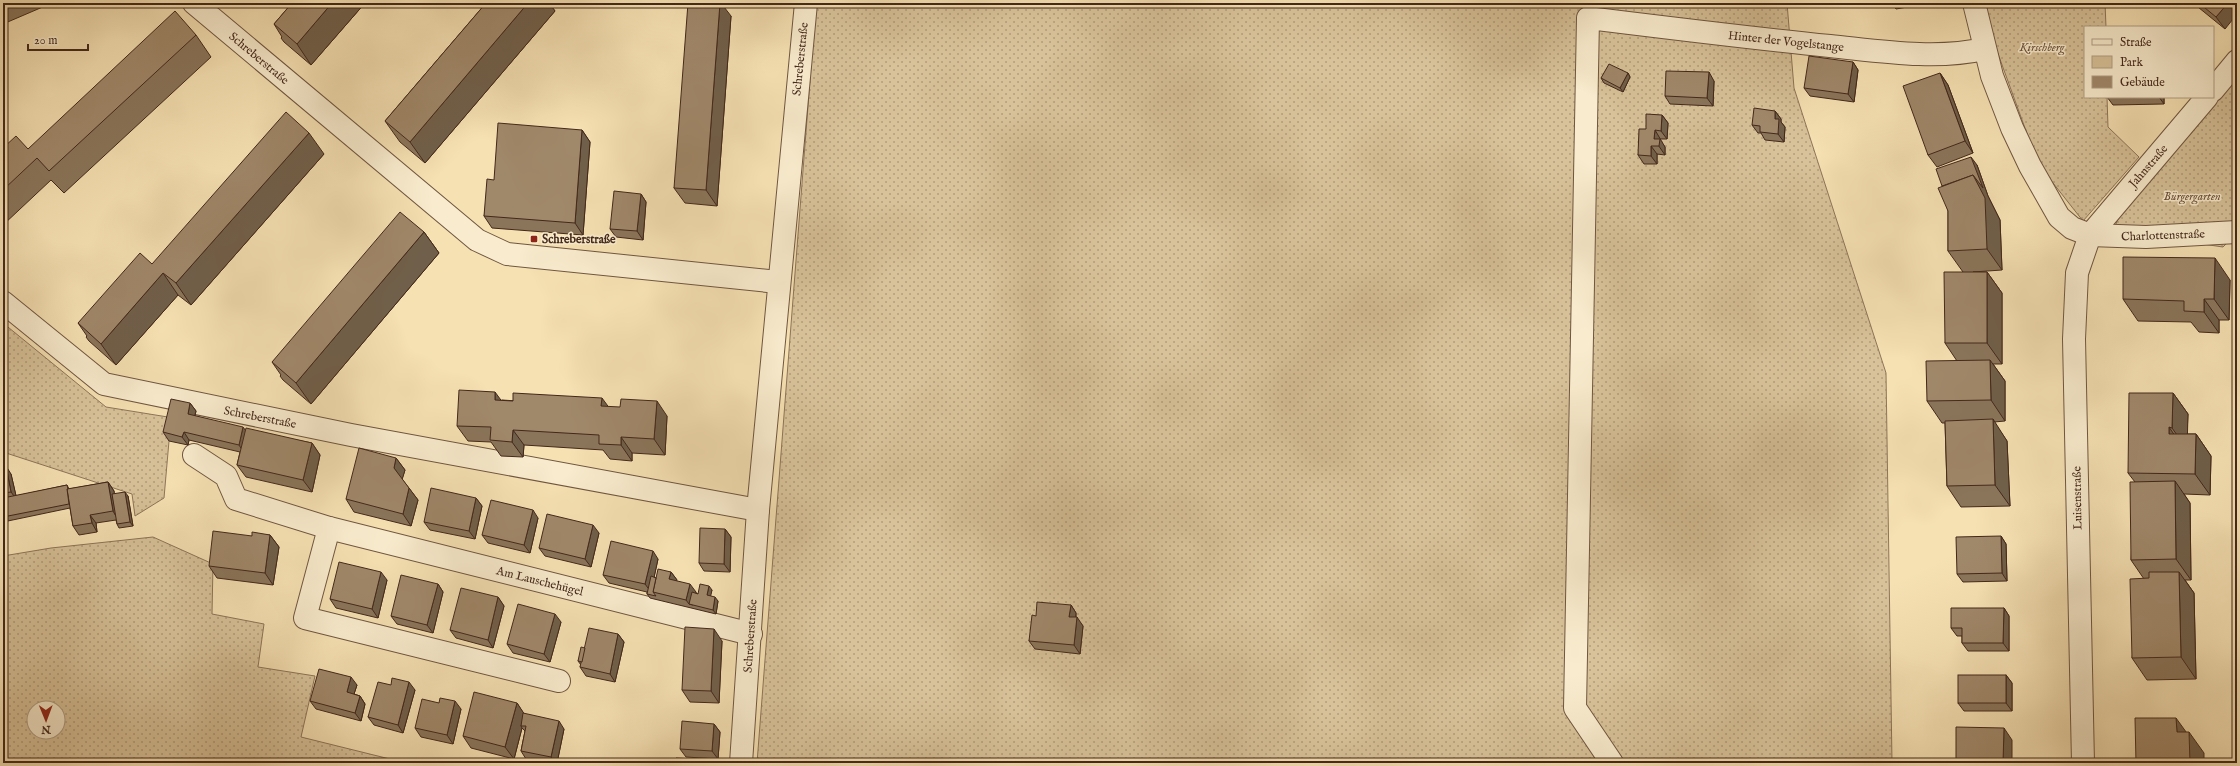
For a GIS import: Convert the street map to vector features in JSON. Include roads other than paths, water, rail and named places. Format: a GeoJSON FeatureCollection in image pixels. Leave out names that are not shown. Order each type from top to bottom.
{"type":"FeatureCollection","features":[{"type":"Feature","properties":{"kind":"street","name":"Schreberstraße"},"geometry":{"type":"LineString","coordinates":[[194,3],[477,240],[507,254],[778,282]]}},
{"type":"Feature","properties":{"kind":"street","name":"Schreberstraße"},"geometry":{"type":"LineString","coordinates":[[741,763],[751,634],[758,510],[778,282],[806,3]]}},
{"type":"Feature","properties":{"kind":"street"},"geometry":{"type":"LineString","coordinates":[[1974,3],[1984,49],[1992,76],[2012,128],[2040,185],[2059,217],[2072,228],[2090,235]]}},
{"type":"Feature","properties":{"kind":"street","name":"Hinter der Vogelstange"},"geometry":{"type":"LineString","coordinates":[[1612,763],[1575,708],[1588,18],[1744,37],[1888,52],[1962,54],[1984,49]]}},
{"type":"Feature","properties":{"kind":"street"},"geometry":{"type":"LineString","coordinates":[[2214,89],[2237,62]]}},
{"type":"Feature","properties":{"kind":"street","name":"Jahnstraße"},"geometry":{"type":"LineString","coordinates":[[2090,235],[2206,98]]}},
{"type":"Feature","properties":{"kind":"street","name":"Charlottenstraße"},"geometry":{"type":"LineString","coordinates":[[2090,235],[2146,237],[2237,232]]}},
{"type":"Feature","properties":{"kind":"street","name":"Luisenstraße"},"geometry":{"type":"LineString","coordinates":[[2083,763],[2074,304],[2077,273],[2090,235]]}},
{"type":"Feature","properties":{"kind":"street","name":"Schreberstraße"},"geometry":{"type":"LineString","coordinates":[[3,302],[104,384],[351,435],[758,510]]}},
{"type":"Feature","properties":{"kind":"street","name":"Am Lauschehügel"},"geometry":{"type":"LineString","coordinates":[[194,455],[226,476],[236,499],[328,528],[751,634]]}},
{"type":"Feature","properties":{"kind":"street"},"geometry":{"type":"LineString","coordinates":[[328,528],[305,618],[558,681]]}},
{"type":"Feature","properties":{"kind":"place","name":"Schreberstraße"},"geometry":{"type":"Point","coordinates":[534,239]}},
{"type":"Feature","properties":{"kind":"park label","name":"Kirschberg"},"geometry":{"type":"Point","coordinates":[2042,47]}},
{"type":"Feature","properties":{"kind":"park label","name":"Bürgergarten"},"geometry":{"type":"Point","coordinates":[2192,196]}}]}
